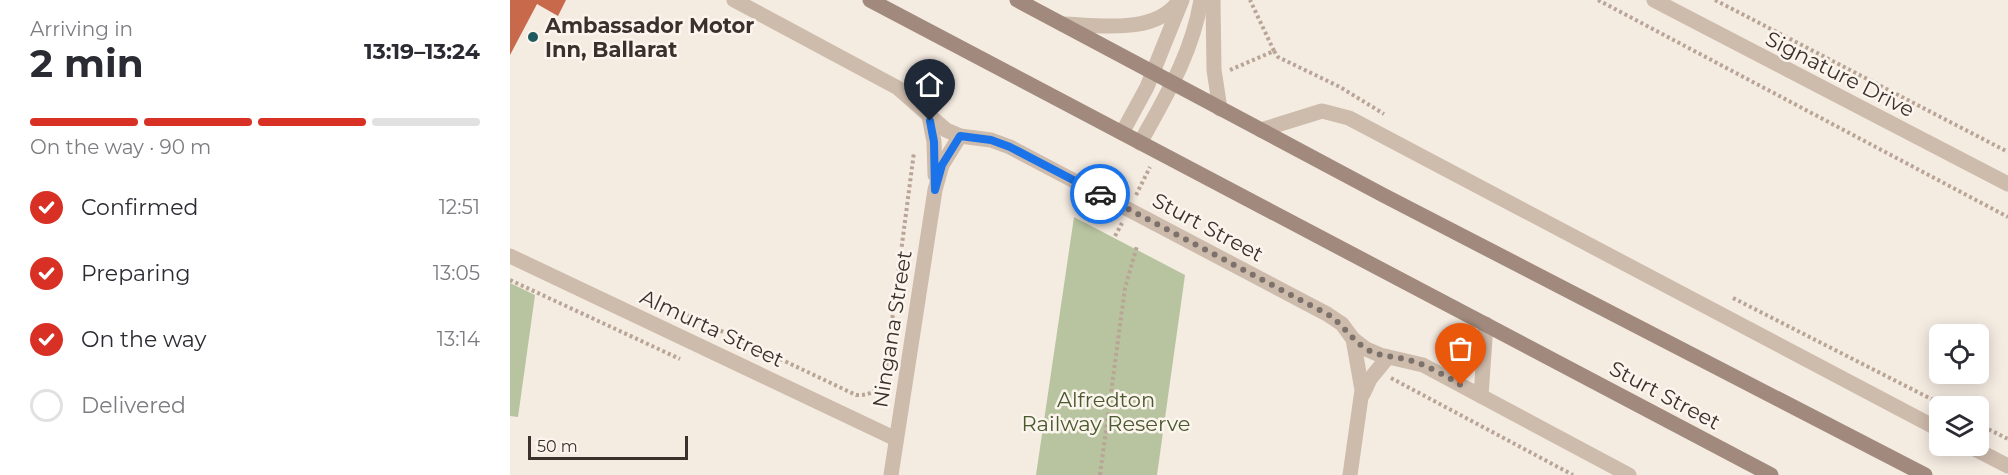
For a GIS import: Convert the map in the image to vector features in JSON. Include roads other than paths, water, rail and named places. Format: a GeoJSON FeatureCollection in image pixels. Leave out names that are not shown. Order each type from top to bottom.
{"type":"FeatureCollection","features":[{"type":"Feature","properties":{"kind":"main road","name":"Sturt Street"},"geometry":{"type":"LineString","coordinates":[[870,0],[1771,475]]}},
{"type":"Feature","properties":{"kind":"main road"},"geometry":{"type":"LineString","coordinates":[[1017,0],[1220,109],[1925,475]]}},
{"type":"Feature","properties":{"kind":"street","name":"Sturt Street"},"geometry":{"type":"LineString","coordinates":[[734,0],[898,88],[940,126],[960,136],[1001,144],[1040,162],[1327,314],[1342,324],[1353,339],[1366,349],[1423,365],[1629,475]]}},
{"type":"Feature","properties":{"kind":"street"},"geometry":{"type":"LineString","coordinates":[[1122,133],[1154,72],[1181,0]]}},
{"type":"Feature","properties":{"kind":"street"},"geometry":{"type":"LineString","coordinates":[[1062,24],[1144,23],[1168,14],[1181,0]]}},
{"type":"Feature","properties":{"kind":"street"},"geometry":{"type":"LineString","coordinates":[[1140,143],[1174,83],[1189,49],[1201,0]]}},
{"type":"Feature","properties":{"kind":"street"},"geometry":{"type":"LineString","coordinates":[[1213,0],[1214,70],[1220,109]]}},
{"type":"Feature","properties":{"kind":"street","name":"Signature Drive"},"geometry":{"type":"LineString","coordinates":[[1654,0],[2008,184]]}},
{"type":"Feature","properties":{"kind":"street"},"geometry":{"type":"LineString","coordinates":[[1261,130],[1322,111],[1349,118],[1929,424]]}},
{"type":"Feature","properties":{"kind":"street","name":"Ningana Street"},"geometry":{"type":"LineString","coordinates":[[929,116],[934,142],[935,190]]}},
{"type":"Feature","properties":{"kind":"street","name":"Ningana Street"},"geometry":{"type":"LineString","coordinates":[[891,475],[935,190],[942,165],[960,136]]}},
{"type":"Feature","properties":{"kind":"street","name":"Almurta Street"},"geometry":{"type":"LineString","coordinates":[[510,256],[896,439]]}},
{"type":"Feature","properties":{"kind":"street"},"geometry":{"type":"LineString","coordinates":[[1481,396],[1486,324]]}},
{"type":"Feature","properties":{"kind":"street"},"geometry":{"type":"LineString","coordinates":[[1353,339],[1359,364],[1361,403]]}},
{"type":"Feature","properties":{"kind":"street"},"geometry":{"type":"LineString","coordinates":[[1350,475],[1365,388],[1388,357]]}},
{"type":"Feature","properties":{"kind":"street"},"geometry":{"type":"LineString","coordinates":[[1988,456],[2008,466]]}},
{"type":"Feature","properties":{"kind":"place","name":"Ambassador Motor Inn, Ballarat"},"geometry":{"type":"Point","coordinates":[533,37]}},
{"type":"Feature","properties":{"kind":"park label","name":"Alfredton Railway Reserve"},"geometry":{"type":"Point","coordinates":[1106,411]}}]}
